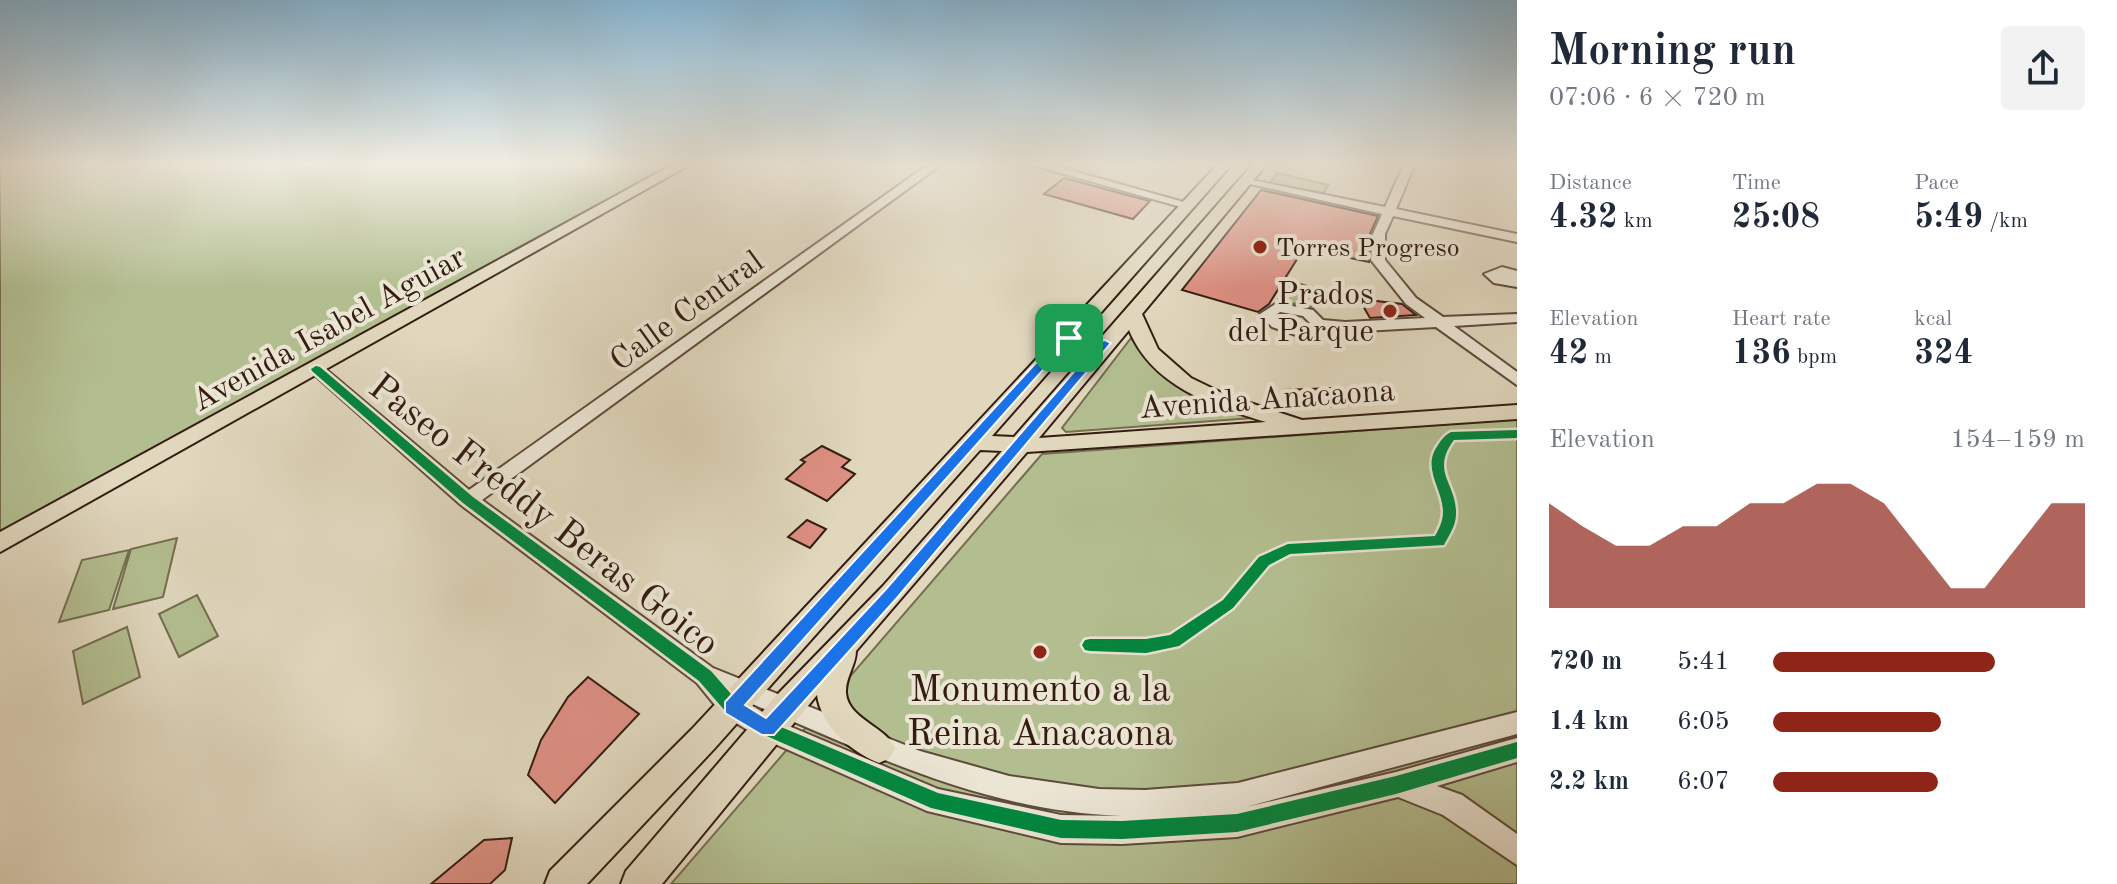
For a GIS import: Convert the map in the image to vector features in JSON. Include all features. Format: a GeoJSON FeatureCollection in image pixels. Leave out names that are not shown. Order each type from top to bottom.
{"type":"FeatureCollection","features":[{"type":"Feature","properties":{"kind":"main road","name":"Avenida Isabel Aguiar"},"geometry":{"type":"LineString","coordinates":[[0,543],[611,205]]}},
{"type":"Feature","properties":{"kind":"main road"},"geometry":{"type":"LineString","coordinates":[[563,884],[740,698],[1188,205]]}},
{"type":"Feature","properties":{"kind":"main road"},"geometry":{"type":"LineString","coordinates":[[639,884],[777,718],[1227,205]]}},
{"type":"Feature","properties":{"kind":"main road"},"geometry":{"type":"LineString","coordinates":[[1133,314],[1154,357],[1182,380],[1247,409],[1310,427]]}},
{"type":"Feature","properties":{"kind":"main road"},"geometry":{"type":"LineString","coordinates":[[1070,333],[1071,343],[1081,348],[1105,343]]}},
{"type":"Feature","properties":{"kind":"main road","name":"Avenida Anacaona"},"geometry":{"type":"LineString","coordinates":[[973,442],[1062,444],[1517,412]]}},
{"type":"Feature","properties":{"kind":"main road"},"geometry":{"type":"LineString","coordinates":[[998,415],[1021,443]]}},
{"type":"Feature","properties":{"kind":"main road"},"geometry":{"type":"LineString","coordinates":[[856,630],[831,677],[829,698],[834,711],[879,748]]}},
{"type":"Feature","properties":{"kind":"street","name":"Calle Central"},"geometry":{"type":"LineString","coordinates":[[468,500],[879,205]]}},
{"type":"Feature","properties":{"kind":"street"},"geometry":{"type":"LineString","coordinates":[[1349,205],[1517,238]]}},
{"type":"Feature","properties":{"kind":"street"},"geometry":{"type":"LineString","coordinates":[[1392,205],[1379,234],[1378,260],[1395,285],[1517,380]]}},
{"type":"Feature","properties":{"kind":"street"},"geometry":{"type":"LineString","coordinates":[[1517,276],[1502,271],[1491,274],[1499,280],[1517,283]]}},
{"type":"Feature","properties":{"kind":"street"},"geometry":{"type":"LineString","coordinates":[[1319,324],[1345,327],[1516,317]]}},
{"type":"Feature","properties":{"kind":"street","name":"Paseo Freddy Beras Goico"},"geometry":{"type":"LineString","coordinates":[[316,369],[468,500],[705,676],[740,698],[937,802],[1061,829],[1148,829],[1237,823],[1396,785],[1510,742]]}},
{"type":"Feature","properties":{"kind":"street","name":"Paseo Freddy Beras Goico"},"geometry":{"type":"LineString","coordinates":[[777,718],[879,748],[964,778],[1033,795],[1145,805],[1238,796],[1510,742]]}},
{"type":"Feature","properties":{"kind":"street"},"geometry":{"type":"LineString","coordinates":[[1396,785],[1452,805],[1517,851]]}},
{"type":"Feature","properties":{"kind":"green space"},"geometry":{"type":"Polygon","coordinates":[[[0,205],[597,205],[0,534],[0,205]]]}},
{"type":"Feature","properties":{"kind":"green space"},"geometry":{"type":"Polygon","coordinates":[[[1288,280],[1349,299],[1310,307],[1278,300],[1288,280]]]}},
{"type":"Feature","properties":{"kind":"green space"},"geometry":{"type":"Polygon","coordinates":[[[1131,338],[1159,367],[1186,387],[1253,418],[1066,432],[1062,428],[1131,338]]]}},
{"type":"Feature","properties":{"kind":"green space"},"geometry":{"type":"Polygon","coordinates":[[[1517,419],[1517,884],[671,884],[1042,454],[1517,419]]]}},
{"type":"Feature","properties":{"kind":"green space"},"geometry":{"type":"Polygon","coordinates":[[[177,538],[163,597],[113,609],[131,549],[177,538]]]}},
{"type":"Feature","properties":{"kind":"green space"},"geometry":{"type":"Polygon","coordinates":[[[129,550],[109,610],[59,622],[82,560],[129,550]]]}},
{"type":"Feature","properties":{"kind":"green space"},"geometry":{"type":"Polygon","coordinates":[[[197,595],[218,636],[179,657],[159,614],[197,595]]]}},
{"type":"Feature","properties":{"kind":"green space"},"geometry":{"type":"Polygon","coordinates":[[[127,627],[140,677],[83,704],[73,651],[127,627]]]}},
{"type":"Feature","properties":{"kind":"building"},"geometry":{"type":"Polygon","coordinates":[[[1084,205],[1146,205],[1133,219],[1084,205]]]}},
{"type":"Feature","properties":{"kind":"building","name":"Torres Progreso"},"geometry":{"type":"Polygon","coordinates":[[[1249,205],[1330,205],[1378,216],[1370,234],[1369,262],[1304,248],[1269,304],[1258,312],[1182,290],[1249,205]]]}},
{"type":"Feature","properties":{"kind":"building","name":"Prados del Parque"},"geometry":{"type":"Polygon","coordinates":[[[1359,299],[1402,304],[1416,315],[1370,318],[1359,299]]]}},
{"type":"Feature","properties":{"kind":"building"},"geometry":{"type":"Polygon","coordinates":[[[1334,388],[1352,405],[1301,408],[1284,390],[1334,388]]]}},
{"type":"Feature","properties":{"kind":"building"},"geometry":{"type":"Polygon","coordinates":[[[822,446],[850,460],[842,467],[855,474],[827,501],[786,479],[805,462],[801,460],[822,446]]]}},
{"type":"Feature","properties":{"kind":"building"},"geometry":{"type":"Polygon","coordinates":[[[807,520],[826,529],[810,548],[788,537],[807,520]]]}},
{"type":"Feature","properties":{"kind":"building"},"geometry":{"type":"Polygon","coordinates":[[[588,677],[639,714],[555,803],[528,775],[541,740],[568,697],[588,677]]]}},
{"type":"Feature","properties":{"kind":"building"},"geometry":{"type":"Polygon","coordinates":[[[512,838],[505,870],[490,884],[431,884],[484,840],[512,838]]]}},
{"type":"Feature","properties":{"kind":"cycle path"},"geometry":{"type":"LineString","coordinates":[[316,369],[468,500],[705,676],[732,707],[768,729],[937,802],[1061,829],[1122,830],[1237,823],[1396,785],[1517,750]]}},
{"type":"Feature","properties":{"kind":"cycle path"},"geometry":{"type":"LineString","coordinates":[[1090,645],[1146,646],[1174,641],[1228,604],[1264,561],[1288,549],[1439,541],[1448,526],[1450,512],[1437,463],[1440,450],[1451,436],[1517,434]]}},
{"type":"Feature","properties":{"kind":"place","name":"Torres Progreso"},"geometry":{"type":"Point","coordinates":[1260,247]}},
{"type":"Feature","properties":{"kind":"place","name":"Prados del Parque"},"geometry":{"type":"Point","coordinates":[1390,311]}},
{"type":"Feature","properties":{"kind":"place","name":"Monumento a la Reina Anacaona"},"geometry":{"type":"Point","coordinates":[1040,652]}},
{"type":"Feature","properties":{"kind":"route"},"geometry":{"type":"LineString","coordinates":[[1070,333],[1069,338],[1071,343],[1081,348],[1089,349],[1105,343],[892,594],[768,729],[732,707],[1070,333]]}}]}
